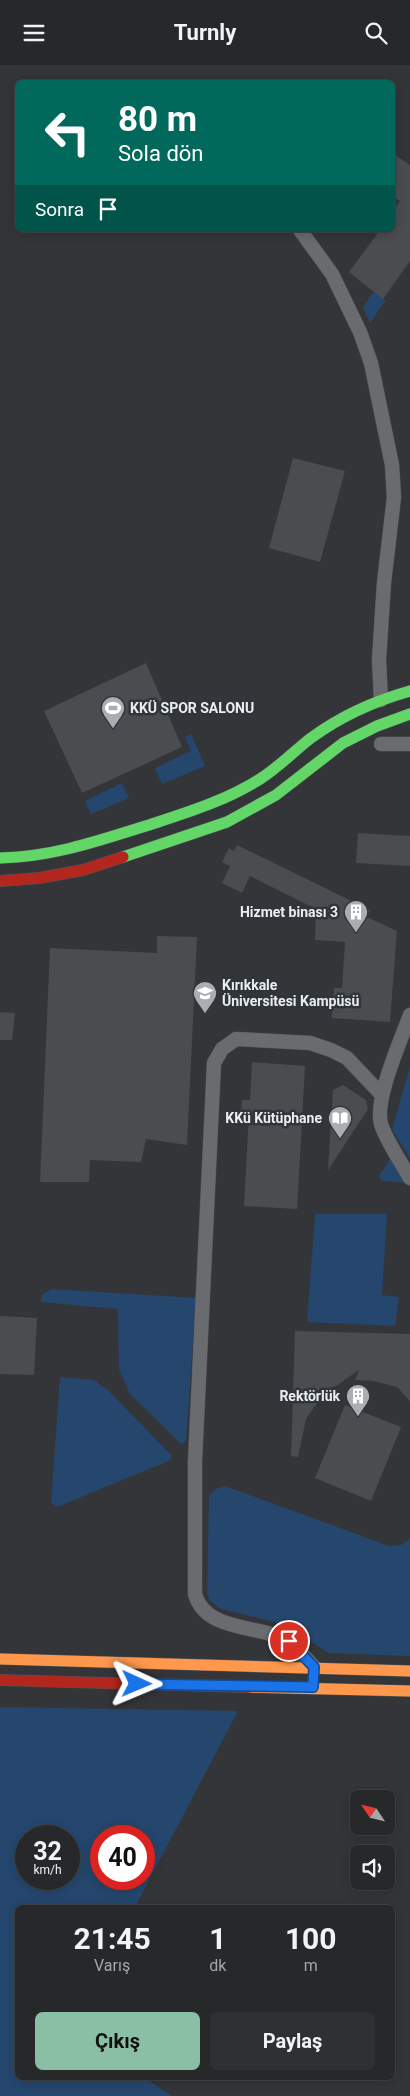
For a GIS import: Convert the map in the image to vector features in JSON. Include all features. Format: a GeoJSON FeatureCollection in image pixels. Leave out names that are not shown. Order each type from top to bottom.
{"type":"FeatureCollection","features":[{"type":"Feature","properties":{"kind":"street"},"geometry":{"type":"LineString","coordinates":[[301,232],[332,274],[360,332],[371,363],[392,465],[394,497],[384,583],[379,660],[381,700]]}},
{"type":"Feature","properties":{"kind":"street"},"geometry":{"type":"LineString","coordinates":[[0,858],[36,856],[78,848],[219,801],[263,777],[332,724],[381,700],[410,691]]}},
{"type":"Feature","properties":{"kind":"street"},"geometry":{"type":"LineString","coordinates":[[0,881],[39,878],[83,870],[227,822],[276,795],[343,743],[377,726],[410,714]]}},
{"type":"Feature","properties":{"kind":"street"},"geometry":{"type":"LineString","coordinates":[[381,744],[410,744]]}},
{"type":"Feature","properties":{"kind":"street"},"geometry":{"type":"LineString","coordinates":[[410,1015],[382,1095],[380,1113],[382,1127],[410,1179]]}},
{"type":"Feature","properties":{"kind":"street"},"geometry":{"type":"LineString","coordinates":[[313,1687],[314,1667],[293,1644],[281,1637],[210,1617],[200,1607],[195,1594],[195,1461],[214,1063],[222,1049],[236,1039],[310,1043],[332,1050],[351,1062],[382,1095]]}},
{"type":"Feature","properties":{"kind":"street"},"geometry":{"type":"LineString","coordinates":[[0,1659],[63,1663],[314,1667],[410,1671]]}},
{"type":"Feature","properties":{"kind":"street"},"geometry":{"type":"LineString","coordinates":[[0,1679],[62,1683],[313,1687],[410,1691]]}},
{"type":"Feature","properties":{"kind":"shaded area"},"geometry":{"type":"Polygon","coordinates":[[[374,291],[386,300],[370,323],[363,307],[374,291]]]}},
{"type":"Feature","properties":{"kind":"shaded area"},"geometry":{"type":"Polygon","coordinates":[[[191,734],[205,766],[162,784],[155,768],[191,751],[185,737],[191,734]]]}},
{"type":"Feature","properties":{"kind":"shaded area"},"geometry":{"type":"Polygon","coordinates":[[[122,783],[129,798],[91,814],[85,801],[122,783]]]}},
{"type":"Feature","properties":{"kind":"shaded area"},"geometry":{"type":"Polygon","coordinates":[[[410,1067],[410,1158],[392,1129],[410,1067]]]}},
{"type":"Feature","properties":{"kind":"shaded area"},"geometry":{"type":"Polygon","coordinates":[[[390,1159],[395,1159],[410,1183],[381,1181],[379,1176],[390,1159]]]}},
{"type":"Feature","properties":{"kind":"shaded area"},"geometry":{"type":"Polygon","coordinates":[[[315,1214],[387,1214],[382,1295],[399,1297],[395,1326],[307,1322],[315,1214]]]}},
{"type":"Feature","properties":{"kind":"shaded area"},"geometry":{"type":"Polygon","coordinates":[[[51,1289],[196,1298],[186,1440],[184,1443],[180,1443],[130,1394],[119,1369],[118,1309],[41,1302],[42,1295],[51,1289]]]}},
{"type":"Feature","properties":{"kind":"shaded area"},"geometry":{"type":"Polygon","coordinates":[[[60,1377],[94,1380],[108,1390],[171,1455],[171,1460],[57,1507],[51,1502],[60,1377]]]}},
{"type":"Feature","properties":{"kind":"shaded area"},"geometry":{"type":"Polygon","coordinates":[[[225,1486],[389,1546],[401,1545],[410,1539],[410,1656],[328,1653],[287,1625],[221,1609],[210,1601],[207,1592],[209,1495],[216,1489],[225,1486]]]}},
{"type":"Feature","properties":{"kind":"shaded area"},"geometry":{"type":"Polygon","coordinates":[[[0,1707],[238,1711],[155,1869],[155,1825],[90,1825],[90,1890],[144,1890],[136,1905],[15,1905],[15,2080],[148,2080],[172,2096],[0,2096],[0,1707]]]}},
{"type":"Feature","properties":{"kind":"building"},"geometry":{"type":"Polygon","coordinates":[[[395,155],[410,165],[410,261],[383,299],[349,272],[379,232],[395,232],[395,208],[400,201],[395,198],[395,155]]]}},
{"type":"Feature","properties":{"kind":"building"},"geometry":{"type":"Polygon","coordinates":[[[293,458],[345,471],[320,562],[269,548],[293,458]]]}},
{"type":"Feature","properties":{"kind":"building","name":"KKÜ SPOR SALONU"},"geometry":{"type":"Polygon","coordinates":[[[146,663],[182,747],[82,793],[44,711],[146,663]]]}},
{"type":"Feature","properties":{"kind":"building"},"geometry":{"type":"Polygon","coordinates":[[[358,833],[410,836],[410,866],[356,863],[358,833]]]}},
{"type":"Feature","properties":{"kind":"building","name":"Hizmet binası 3"},"geometry":{"type":"Polygon","coordinates":[[[237,845],[370,910],[367,917],[397,931],[390,1022],[332,1018],[334,988],[342,988],[345,942],[315,940],[316,909],[250,876],[242,893],[222,883],[230,866],[222,862],[229,848],[234,851],[237,845]]]}},
{"type":"Feature","properties":{"kind":"building"},"geometry":{"type":"Polygon","coordinates":[[[157,936],[197,937],[187,1145],[146,1139],[141,1162],[90,1160],[89,1182],[40,1182],[50,948],[157,953],[157,936]]]}},
{"type":"Feature","properties":{"kind":"building"},"geometry":{"type":"Polygon","coordinates":[[[0,1012],[15,1013],[12,1040],[0,1040],[0,1012]]]}},
{"type":"Feature","properties":{"kind":"building"},"geometry":{"type":"Polygon","coordinates":[[[252,1062],[305,1066],[297,1209],[244,1206],[249,1114],[241,1113],[242,1100],[250,1100],[252,1062]]]}},
{"type":"Feature","properties":{"kind":"building","name":"KKü Kütüphane"},"geometry":{"type":"Polygon","coordinates":[[[343,1085],[366,1100],[368,1109],[328,1170],[333,1090],[343,1085]]]}},
{"type":"Feature","properties":{"kind":"building"},"geometry":{"type":"Polygon","coordinates":[[[0,1316],[37,1318],[34,1375],[0,1374],[0,1316]]]}},
{"type":"Feature","properties":{"kind":"building"},"geometry":{"type":"Polygon","coordinates":[[[295,1331],[410,1334],[410,1401],[397,1387],[374,1381],[355,1380],[359,1370],[336,1386],[314,1392],[322,1396],[306,1419],[298,1457],[291,1456],[295,1331]]]}},
{"type":"Feature","properties":{"kind":"building"},"geometry":{"type":"Polygon","coordinates":[[[345,1405],[401,1427],[371,1501],[315,1478],[345,1405]]]}},
{"type":"Feature","properties":{"kind":"traffic: fast"},"geometry":{"type":"LineString","coordinates":[[0,858],[39,855],[77,847],[208,805],[260,779],[311,738],[346,716],[371,704],[410,691]]}},
{"type":"Feature","properties":{"kind":"traffic: fast"},"geometry":{"type":"LineString","coordinates":[[123,857],[227,822],[276,795],[343,743],[377,726],[410,714]]}},
{"type":"Feature","properties":{"kind":"traffic: slow"},"geometry":{"type":"LineString","coordinates":[[0,1659],[410,1671]]}},
{"type":"Feature","properties":{"kind":"traffic: slow"},"geometry":{"type":"LineString","coordinates":[[249,1687],[410,1691]]}},
{"type":"Feature","properties":{"kind":"traffic: jam"},"geometry":{"type":"LineString","coordinates":[[0,881],[39,878],[83,870],[123,857]]}},
{"type":"Feature","properties":{"kind":"traffic: jam"},"geometry":{"type":"LineString","coordinates":[[0,1680],[249,1687]]}},
{"type":"Feature","properties":{"kind":"place","name":"KKÜ SPOR SALONU"},"geometry":{"type":"Point","coordinates":[113,729]}},
{"type":"Feature","properties":{"kind":"place","name":"Hizmet binası 3"},"geometry":{"type":"Point","coordinates":[356,933]}},
{"type":"Feature","properties":{"kind":"place","name":"Kırıkkale Üniversitesi Kampüsü"},"geometry":{"type":"Point","coordinates":[205,1014]}},
{"type":"Feature","properties":{"kind":"place","name":"KKü Kütüphane"},"geometry":{"type":"Point","coordinates":[340,1139]}},
{"type":"Feature","properties":{"kind":"place","name":"Rektörlük"},"geometry":{"type":"Point","coordinates":[358,1417]}},
{"type":"Feature","properties":{"kind":"route"},"geometry":{"type":"LineString","coordinates":[[137,1684],[313,1687],[314,1667],[289,1641]]}}]}
